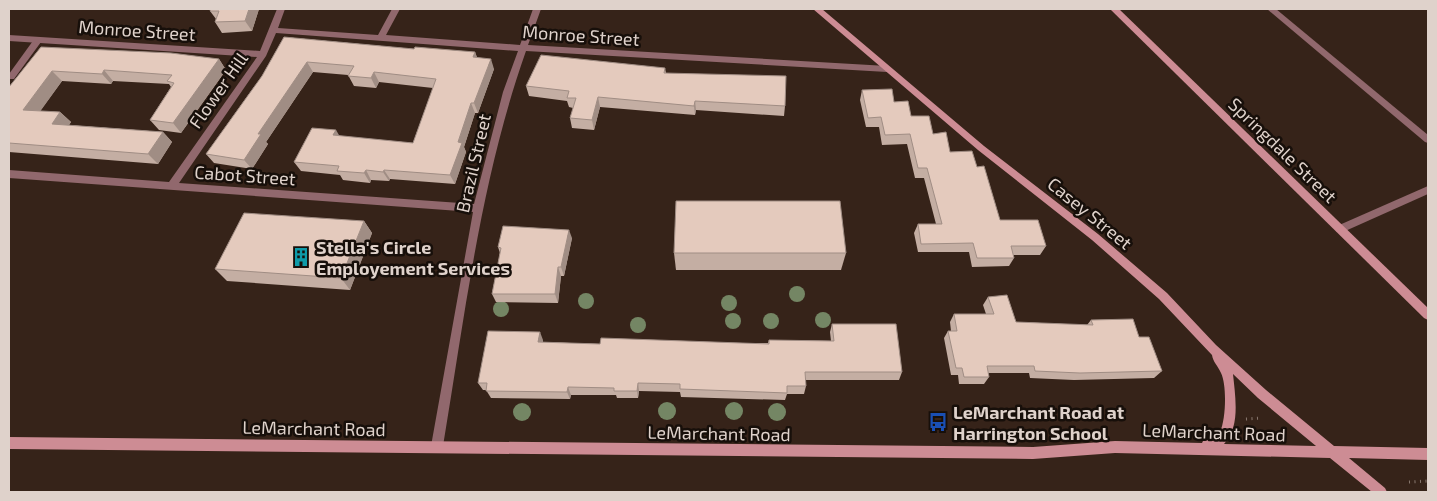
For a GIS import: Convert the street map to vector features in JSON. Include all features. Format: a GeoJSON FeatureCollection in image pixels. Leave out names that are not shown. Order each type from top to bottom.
{"type":"FeatureCollection","features":[{"type":"Feature","properties":{"kind":"main road","name":"Casey Street"},"geometry":{"type":"LineString","coordinates":[[819,9],[981,148],[1095,237],[1163,296],[1212,348],[1268,400],[1381,492]]}},
{"type":"Feature","properties":{"kind":"main road","name":"Springdale Street"},"geometry":{"type":"LineString","coordinates":[[1114,9],[1428,315]]}},
{"type":"Feature","properties":{"kind":"main road"},"geometry":{"type":"LineString","coordinates":[[1195,448],[1218,442],[1225,435],[1230,412],[1231,391],[1227,373],[1212,348]]}},
{"type":"Feature","properties":{"kind":"main road","name":"LeMarchant Road"},"geometry":{"type":"LineString","coordinates":[[9,443],[1033,452],[1116,447],[1428,454]]}},
{"type":"Feature","properties":{"kind":"street","name":"Flower Hill"},"geometry":{"type":"LineString","coordinates":[[171,186],[263,54],[281,9]]}},
{"type":"Feature","properties":{"kind":"street"},"geometry":{"type":"LineString","coordinates":[[381,36],[396,9]]}},
{"type":"Feature","properties":{"kind":"street","name":"Brazil Street"},"geometry":{"type":"LineString","coordinates":[[437,446],[478,208],[507,92],[536,9]]}},
{"type":"Feature","properties":{"kind":"street"},"geometry":{"type":"LineString","coordinates":[[1271,9],[1428,140]]}},
{"type":"Feature","properties":{"kind":"street","name":"Monroe Street"},"geometry":{"type":"LineString","coordinates":[[273,30],[381,36],[522,48],[887,69]]}},
{"type":"Feature","properties":{"kind":"street","name":"Monroe Street"},"geometry":{"type":"LineString","coordinates":[[9,38],[263,54]]}},
{"type":"Feature","properties":{"kind":"street"},"geometry":{"type":"LineString","coordinates":[[11,77],[38,40]]}},
{"type":"Feature","properties":{"kind":"street","name":"Cabot Street"},"geometry":{"type":"LineString","coordinates":[[9,174],[478,208]]}},
{"type":"Feature","properties":{"kind":"street"},"geometry":{"type":"LineString","coordinates":[[1340,229],[1428,190]]}},
{"type":"Feature","properties":{"kind":"path"},"geometry":{"type":"LineString","coordinates":[[1245,419],[1262,418]]}},
{"type":"Feature","properties":{"kind":"path"},"geometry":{"type":"LineString","coordinates":[[1252,419],[1257,424]]}},
{"type":"Feature","properties":{"kind":"path"},"geometry":{"type":"LineString","coordinates":[[1412,481],[1428,481]]}},
{"type":"Feature","properties":{"kind":"building"},"geometry":{"type":"Polygon","coordinates":[[[211,9],[249,9],[245,21],[215,22],[219,11],[210,11],[211,9]]]}},
{"type":"Feature","properties":{"kind":"building"},"geometry":{"type":"Polygon","coordinates":[[[284,37],[414,49],[415,47],[475,52],[473,57],[491,59],[474,103],[471,103],[458,142],[462,143],[450,175],[384,170],[383,172],[366,170],[364,173],[337,171],[339,166],[294,162],[312,128],[336,130],[333,135],[413,143],[436,79],[374,72],[371,78],[348,76],[354,66],[307,62],[258,134],[261,134],[244,160],[206,154],[262,76],[284,37]]]}},
{"type":"Feature","properties":{"kind":"building"},"geometry":{"type":"Polygon","coordinates":[[[41,47],[171,53],[219,59],[173,123],[150,120],[174,83],[167,81],[172,75],[104,70],[102,74],[52,71],[23,110],[60,112],[52,124],[163,132],[148,154],[9,143],[9,87],[41,47]]]}},
{"type":"Feature","properties":{"kind":"building"},"geometry":{"type":"Polygon","coordinates":[[[541,55],[665,68],[664,73],[786,76],[785,106],[695,101],[694,106],[598,97],[592,120],[570,118],[576,98],[567,98],[569,91],[526,86],[541,55]]]}},
{"type":"Feature","properties":{"kind":"building"},"geometry":{"type":"Polygon","coordinates":[[[892,89],[894,102],[908,101],[911,116],[929,116],[933,134],[946,132],[950,152],[972,151],[977,167],[984,166],[1000,220],[1038,220],[1046,246],[1011,246],[1014,258],[977,258],[973,243],[921,244],[918,224],[942,224],[927,168],[918,168],[910,134],[885,135],[881,117],[868,118],[862,90],[892,89]]]}},
{"type":"Feature","properties":{"kind":"building"},"geometry":{"type":"Polygon","coordinates":[[[676,201],[840,201],[846,253],[674,253],[676,201]]]}},
{"type":"Feature","properties":{"kind":"building","name":"Stella's Circle Employement Services"},"geometry":{"type":"Polygon","coordinates":[[[244,213],[364,221],[341,278],[215,269],[244,213]]]}},
{"type":"Feature","properties":{"kind":"building"},"geometry":{"type":"Polygon","coordinates":[[[503,226],[569,230],[561,267],[558,267],[555,294],[492,294],[501,248],[498,247],[503,226]]]}},
{"type":"Feature","properties":{"kind":"building"},"geometry":{"type":"Polygon","coordinates":[[[1007,295],[1016,322],[1093,325],[1091,320],[1133,319],[1139,337],[1149,337],[1162,371],[1080,373],[1035,371],[1034,366],[987,366],[989,377],[964,377],[962,368],[956,368],[948,331],[957,331],[954,314],[994,314],[988,297],[1007,295]]]}},
{"type":"Feature","properties":{"kind":"building"},"geometry":{"type":"Polygon","coordinates":[[[832,324],[896,324],[902,372],[805,372],[806,386],[787,386],[787,393],[680,389],[680,384],[638,383],[637,391],[614,391],[614,388],[568,387],[567,392],[486,391],[487,383],[478,383],[488,331],[540,332],[538,342],[600,344],[601,338],[769,344],[769,340],[834,341],[832,324]]]}},
{"type":"Feature","properties":{"kind":"place","name":"Stella's Circle Employement Services"},"geometry":{"type":"Point","coordinates":[301,257]}},
{"type":"Feature","properties":{"kind":"place","name":"LeMarchant Road at Harrington School"},"geometry":{"type":"Point","coordinates":[938,422]}}]}
